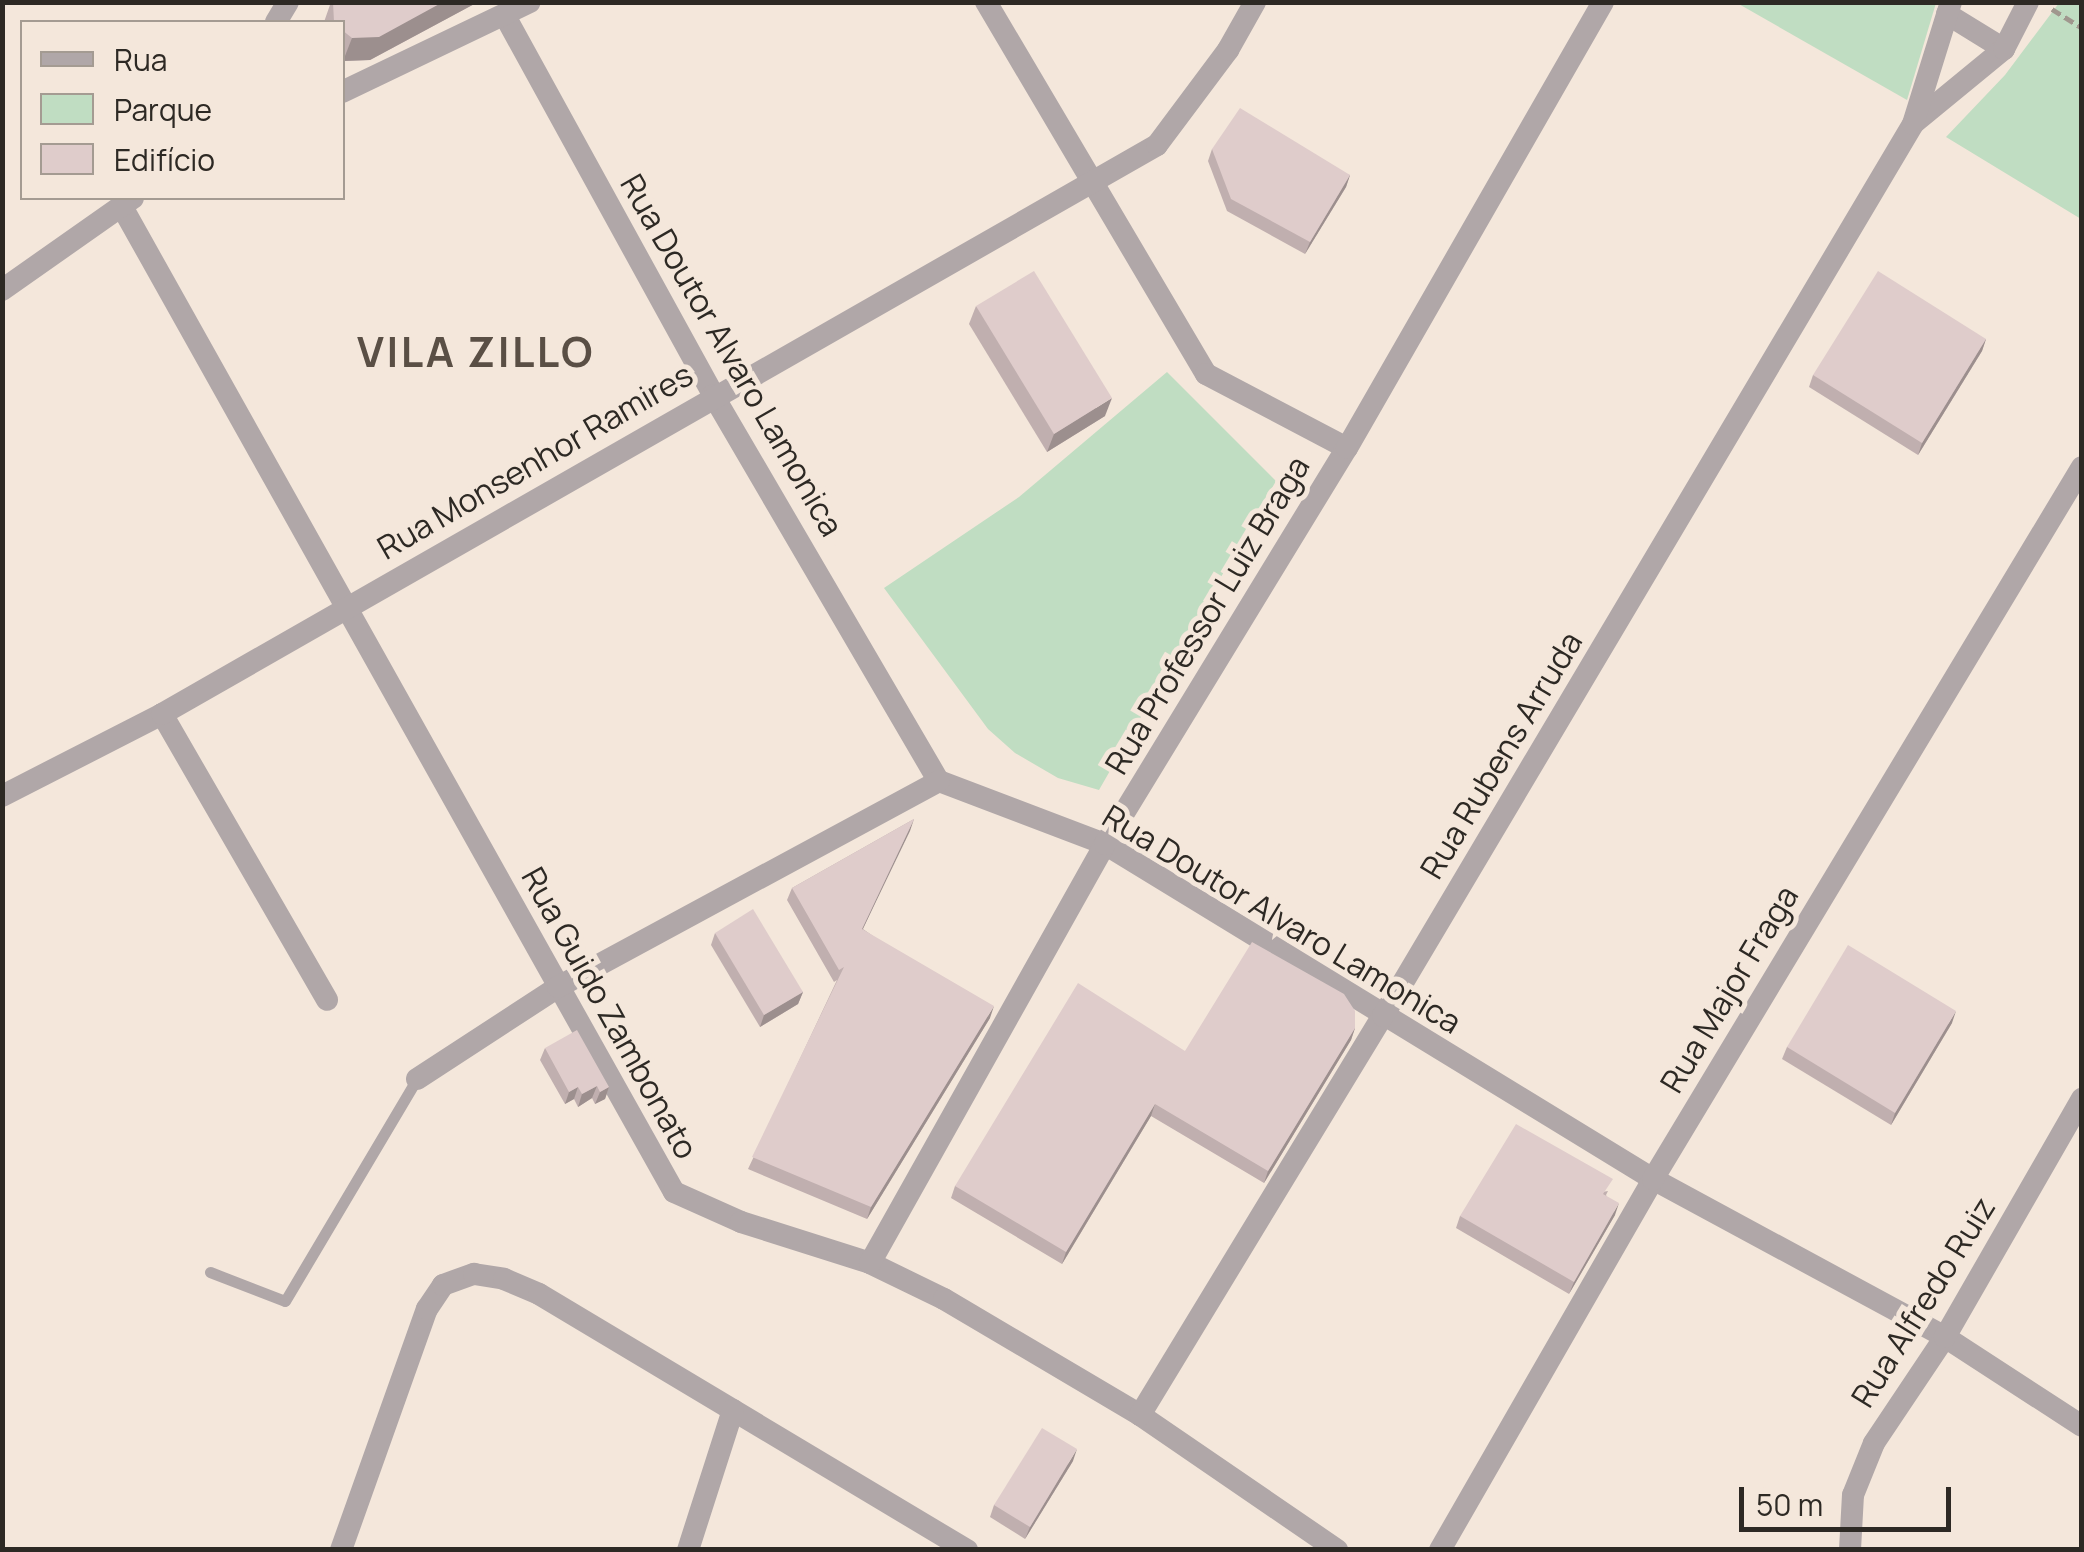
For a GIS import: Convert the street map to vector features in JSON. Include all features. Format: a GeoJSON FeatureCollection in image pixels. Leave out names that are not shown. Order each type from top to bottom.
{"type":"FeatureCollection","features":[{"type":"Feature","properties":{"kind":"street"},"geometry":{"type":"LineString","coordinates":[[345,91],[530,2]]}},
{"type":"Feature","properties":{"kind":"street"},"geometry":{"type":"LineString","coordinates":[[986,2],[1206,374],[1347,448]]}},
{"type":"Feature","properties":{"kind":"street","name":"Rua Monsenhor Ramires"},"geometry":{"type":"LineString","coordinates":[[2,796],[162,714],[713,395],[1157,145],[1228,50],[1255,2]]}},
{"type":"Feature","properties":{"kind":"street","name":"Rua Professor Luiz Braga"},"geometry":{"type":"LineString","coordinates":[[870,1263],[1105,844],[1347,448],[1603,2]]}},
{"type":"Feature","properties":{"kind":"street","name":"Rua Rubens Arruda"},"geometry":{"type":"LineString","coordinates":[[1912,124],[2004,48],[2028,2]]}},
{"type":"Feature","properties":{"kind":"street","name":"Rua Rubens Arruda"},"geometry":{"type":"LineString","coordinates":[[1140,1415],[1383,1016],[1912,124],[1949,8],[2004,48]]}},
{"type":"Feature","properties":{"kind":"street","name":"Rua Doutor Alvaro Lamonica"},"geometry":{"type":"LineString","coordinates":[[505,16],[713,395],[940,781],[1105,844],[1653,1179],[1945,1337],[2082,1426]]}},
{"type":"Feature","properties":{"kind":"street"},"geometry":{"type":"LineString","coordinates":[[2,290],[127,201]]}},
{"type":"Feature","properties":{"kind":"street","name":"Rua Guido Zambonato"},"geometry":{"type":"LineString","coordinates":[[127,201],[346,610],[674,1192],[742,1222],[870,1263],[944,1299],[1140,1415],[1337,1550]]}},
{"type":"Feature","properties":{"kind":"street","name":"Rua Major Fraga"},"geometry":{"type":"LineString","coordinates":[[1440,1550],[1653,1179],[2082,466]]}},
{"type":"Feature","properties":{"kind":"street"},"geometry":{"type":"LineString","coordinates":[[162,714],[327,1000]]}},
{"type":"Feature","properties":{"kind":"street"},"geometry":{"type":"LineString","coordinates":[[417,1079],[558,987],[940,781]]}},
{"type":"Feature","properties":{"kind":"street","name":"Rua Alfredo Ruiz"},"geometry":{"type":"LineString","coordinates":[[1850,1550],[1853,1495],[1874,1443],[1945,1337],[2082,1099]]}},
{"type":"Feature","properties":{"kind":"street"},"geometry":{"type":"LineString","coordinates":[[341,1550],[426,1309],[443,1285],[474,1274],[504,1278],[539,1294],[967,1550]]}},
{"type":"Feature","properties":{"kind":"street"},"geometry":{"type":"LineString","coordinates":[[688,1550],[733,1410]]}},
{"type":"Feature","properties":{"kind":"lane"},"geometry":{"type":"LineString","coordinates":[[210,1272],[286,1301],[417,1079]]}},
{"type":"Feature","properties":{"kind":"path"},"geometry":{"type":"LineString","coordinates":[[2042,2],[2082,28]]}},
{"type":"Feature","properties":{"kind":"green space"},"geometry":{"type":"Polygon","coordinates":[[[1737,3],[1936,3],[1907,100],[1737,3]]]}},
{"type":"Feature","properties":{"kind":"green space"},"geometry":{"type":"Polygon","coordinates":[[[2059,3],[2081,3],[2081,219],[1946,137],[2005,75],[2059,3]]]}},
{"type":"Feature","properties":{"kind":"green space"},"geometry":{"type":"Polygon","coordinates":[[[1167,372],[1276,481],[1099,790],[1058,778],[1015,753],[988,729],[884,588],[1019,497],[1167,372]]]}},
{"type":"Feature","properties":{"kind":"building"},"geometry":{"type":"Polygon","coordinates":[[[333,2],[443,2],[379,37],[352,38],[345,32],[345,20],[334,20],[333,2]]]}},
{"type":"Feature","properties":{"kind":"building"},"geometry":{"type":"Polygon","coordinates":[[[1240,108],[1350,175],[1310,242],[1231,199],[1212,149],[1240,108]]]}},
{"type":"Feature","properties":{"kind":"building"},"geometry":{"type":"Polygon","coordinates":[[[1034,271],[1112,398],[1054,434],[976,306],[1034,271]]]}},
{"type":"Feature","properties":{"kind":"building"},"geometry":{"type":"Polygon","coordinates":[[[1878,271],[1986,339],[1922,443],[1813,375],[1878,271]]]}},
{"type":"Feature","properties":{"kind":"building"},"geometry":{"type":"Polygon","coordinates":[[[914,819],[862,929],[994,1006],[871,1207],[752,1157],[844,967],[839,970],[792,888],[914,819]]]}},
{"type":"Feature","properties":{"kind":"building"},"geometry":{"type":"Polygon","coordinates":[[[753,909],[803,992],[764,1015],[715,933],[753,909]]]}},
{"type":"Feature","properties":{"kind":"building"},"geometry":{"type":"Polygon","coordinates":[[[1252,942],[1344,994],[1355,1011],[1355,1028],[1268,1171],[1155,1104],[1066,1252],[955,1186],[1078,983],[1185,1051],[1252,942]]]}},
{"type":"Feature","properties":{"kind":"building"},"geometry":{"type":"Polygon","coordinates":[[[1848,945],[1956,1011],[1895,1113],[1787,1047],[1848,945]]]}},
{"type":"Feature","properties":{"kind":"building"},"geometry":{"type":"Polygon","coordinates":[[[577,1030],[609,1087],[600,1092],[597,1086],[582,1094],[578,1087],[569,1092],[545,1048],[577,1030]]]}},
{"type":"Feature","properties":{"kind":"building"},"geometry":{"type":"Polygon","coordinates":[[[1516,1124],[1613,1179],[1603,1194],[1619,1203],[1574,1282],[1460,1216],[1516,1124]]]}},
{"type":"Feature","properties":{"kind":"building"},"geometry":{"type":"Polygon","coordinates":[[[1042,1428],[1077,1449],[1030,1527],[994,1505],[1042,1428]]]}},
{"type":"Feature","properties":{"kind":"district","name":"VILA ZILLO"},"geometry":{"type":"Point","coordinates":[476,351]}}]}
